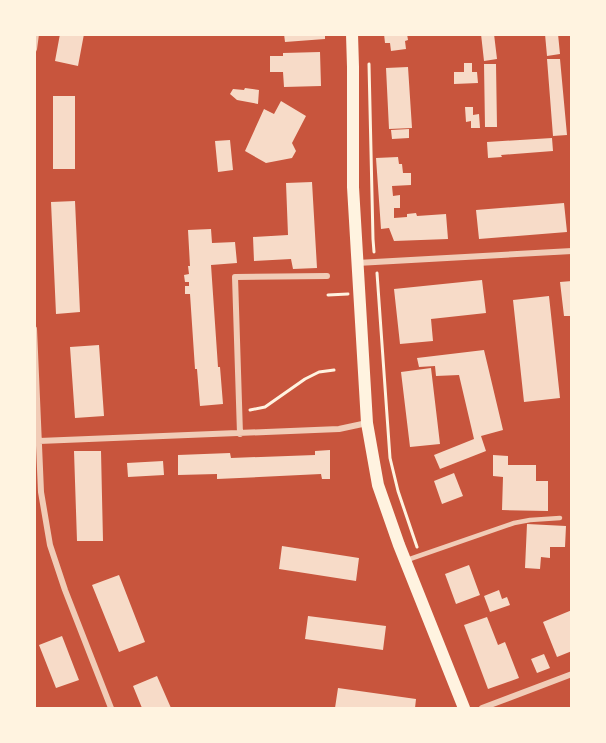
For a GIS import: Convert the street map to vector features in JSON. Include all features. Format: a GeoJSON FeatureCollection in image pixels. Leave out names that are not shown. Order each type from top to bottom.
{"type":"FeatureCollection","features":[{"type":"Feature","properties":{"kind":"main road"},"geometry":{"type":"LineString","coordinates":[[351,34],[353,188],[367,423],[378,484],[405,561],[464,708]]}},
{"type":"Feature","properties":{"kind":"street"},"geometry":{"type":"LineString","coordinates":[[34,49],[36,34]]}},
{"type":"Feature","properties":{"kind":"street"},"geometry":{"type":"LineString","coordinates":[[357,263],[572,250]]}},
{"type":"Feature","properties":{"kind":"street"},"geometry":{"type":"LineString","coordinates":[[240,434],[235,277],[327,276]]}},
{"type":"Feature","properties":{"kind":"street"},"geometry":{"type":"LineString","coordinates":[[34,329],[37,440],[41,492],[50,545],[111,708]]}},
{"type":"Feature","properties":{"kind":"street"},"geometry":{"type":"LineString","coordinates":[[37,440],[339,429],[367,423]]}},
{"type":"Feature","properties":{"kind":"street"},"geometry":{"type":"LineString","coordinates":[[482,708],[572,674]]}},
{"type":"Feature","properties":{"kind":"lane"},"geometry":{"type":"LineString","coordinates":[[405,561],[514,523],[560,518]]}},
{"type":"Feature","properties":{"kind":"path"},"geometry":{"type":"LineString","coordinates":[[369,60],[373,239],[390,458],[398,491],[420,556]]}},
{"type":"Feature","properties":{"kind":"path"},"geometry":{"type":"LineString","coordinates":[[239,413],[265,407],[304,379],[319,372],[334,370]]}},
{"type":"Feature","properties":{"kind":"building"},"geometry":{"type":"Polygon","coordinates":[[[60,34],[84,34],[78,66],[55,61],[60,34]]]}},
{"type":"Feature","properties":{"kind":"building"},"geometry":{"type":"Polygon","coordinates":[[[284,34],[325,34],[325,39],[285,42],[284,34]]]}},
{"type":"Feature","properties":{"kind":"building"},"geometry":{"type":"Polygon","coordinates":[[[384,34],[407,34],[406,49],[391,51],[390,43],[385,43],[384,34]]]}},
{"type":"Feature","properties":{"kind":"building"},"geometry":{"type":"Polygon","coordinates":[[[481,34],[494,34],[497,59],[484,61],[481,34]]]}},
{"type":"Feature","properties":{"kind":"building"},"geometry":{"type":"Polygon","coordinates":[[[545,34],[558,34],[560,54],[547,56],[545,34]]]}},
{"type":"Feature","properties":{"kind":"building"},"geometry":{"type":"Polygon","coordinates":[[[320,52],[321,86],[284,87],[283,72],[270,72],[270,56],[283,56],[283,53],[320,52]]]}},
{"type":"Feature","properties":{"kind":"building"},"geometry":{"type":"Polygon","coordinates":[[[547,59],[560,59],[567,135],[553,136],[547,59]]]}},
{"type":"Feature","properties":{"kind":"building"},"geometry":{"type":"Polygon","coordinates":[[[464,63],[472,63],[472,72],[477,72],[478,83],[454,84],[454,72],[464,72],[464,63]]]}},
{"type":"Feature","properties":{"kind":"building"},"geometry":{"type":"Polygon","coordinates":[[[484,64],[496,64],[497,127],[485,127],[484,64]]]}},
{"type":"Feature","properties":{"kind":"building"},"geometry":{"type":"Polygon","coordinates":[[[408,67],[412,128],[389,129],[386,68],[408,67]]]}},
{"type":"Feature","properties":{"kind":"building"},"geometry":{"type":"Polygon","coordinates":[[[245,88],[259,90],[258,104],[237,100],[230,94],[233,89],[244,90],[245,88]]]}},
{"type":"Feature","properties":{"kind":"building"},"geometry":{"type":"Polygon","coordinates":[[[53,96],[75,96],[75,169],[53,169],[53,96]]]}},
{"type":"Feature","properties":{"kind":"building"},"geometry":{"type":"Polygon","coordinates":[[[281,101],[306,116],[292,143],[296,151],[292,158],[266,163],[245,151],[264,109],[274,114],[281,101]]]}},
{"type":"Feature","properties":{"kind":"building"},"geometry":{"type":"Polygon","coordinates":[[[465,107],[473,107],[473,115],[479,114],[480,128],[471,128],[471,121],[466,122],[465,107]]]}},
{"type":"Feature","properties":{"kind":"building"},"geometry":{"type":"Polygon","coordinates":[[[409,129],[409,138],[392,139],[391,130],[409,129]]]}},
{"type":"Feature","properties":{"kind":"building"},"geometry":{"type":"Polygon","coordinates":[[[552,138],[553,151],[488,158],[487,142],[552,138]]]}},
{"type":"Feature","properties":{"kind":"building"},"geometry":{"type":"Polygon","coordinates":[[[230,140],[233,170],[218,172],[215,141],[230,140]]]}},
{"type":"Feature","properties":{"kind":"building"},"geometry":{"type":"Polygon","coordinates":[[[398,157],[403,173],[411,173],[411,185],[392,186],[393,196],[400,195],[400,208],[394,208],[394,218],[407,217],[407,214],[416,213],[417,216],[446,214],[448,239],[394,241],[389,228],[381,229],[376,158],[398,157]]]}},
{"type":"Feature","properties":{"kind":"building"},"geometry":{"type":"Polygon","coordinates":[[[312,182],[317,268],[293,269],[291,259],[254,261],[253,237],[288,235],[286,183],[312,182]]]}},
{"type":"Feature","properties":{"kind":"building"},"geometry":{"type":"Polygon","coordinates":[[[75,201],[80,312],[56,314],[51,202],[75,201]]]}},
{"type":"Feature","properties":{"kind":"building"},"geometry":{"type":"Polygon","coordinates":[[[564,203],[567,232],[479,239],[476,210],[564,203]]]}},
{"type":"Feature","properties":{"kind":"building"},"geometry":{"type":"Polygon","coordinates":[[[211,229],[212,243],[235,242],[237,263],[211,265],[223,404],[200,406],[190,294],[185,294],[185,286],[189,286],[189,282],[185,282],[184,275],[189,274],[188,266],[190,266],[188,230],[211,229]]]}},
{"type":"Feature","properties":{"kind":"building"},"geometry":{"type":"Polygon","coordinates":[[[482,280],[486,313],[431,319],[433,341],[400,344],[394,289],[482,280]]]}},
{"type":"Feature","properties":{"kind":"building"},"geometry":{"type":"Polygon","coordinates":[[[572,281],[572,316],[564,316],[560,282],[572,281]]]}},
{"type":"Feature","properties":{"kind":"building"},"geometry":{"type":"Polygon","coordinates":[[[549,296],[560,398],[524,402],[513,300],[549,296]]]}},
{"type":"Feature","properties":{"kind":"building"},"geometry":{"type":"Polygon","coordinates":[[[99,345],[104,416],[75,418],[70,347],[99,345]]]}},
{"type":"Feature","properties":{"kind":"building"},"geometry":{"type":"Polygon","coordinates":[[[484,350],[503,430],[481,436],[486,451],[440,469],[434,455],[474,439],[459,375],[436,376],[435,366],[419,367],[417,358],[484,350]]]}},
{"type":"Feature","properties":{"kind":"building"},"geometry":{"type":"Polygon","coordinates":[[[431,368],[440,444],[410,447],[401,372],[431,368]]]}},
{"type":"Feature","properties":{"kind":"building"},"geometry":{"type":"Polygon","coordinates":[[[330,450],[330,479],[322,479],[321,474],[217,479],[217,474],[178,475],[178,455],[230,453],[231,458],[315,455],[315,451],[330,450]]]}},
{"type":"Feature","properties":{"kind":"building"},"geometry":{"type":"Polygon","coordinates":[[[74,451],[101,451],[103,541],[77,541],[74,451]]]}},
{"type":"Feature","properties":{"kind":"building"},"geometry":{"type":"Polygon","coordinates":[[[493,455],[508,456],[508,465],[536,465],[536,481],[548,481],[548,511],[502,510],[503,477],[493,476],[493,455]]]}},
{"type":"Feature","properties":{"kind":"building"},"geometry":{"type":"Polygon","coordinates":[[[163,461],[164,475],[128,477],[127,463],[163,461]]]}},
{"type":"Feature","properties":{"kind":"building"},"geometry":{"type":"Polygon","coordinates":[[[454,473],[463,496],[442,504],[434,481],[454,473]]]}},
{"type":"Feature","properties":{"kind":"building"},"geometry":{"type":"Polygon","coordinates":[[[527,524],[566,526],[565,547],[550,547],[550,558],[541,557],[540,569],[525,568],[527,524]]]}},
{"type":"Feature","properties":{"kind":"building"},"geometry":{"type":"Polygon","coordinates":[[[282,546],[359,558],[356,581],[279,569],[282,546]]]}},
{"type":"Feature","properties":{"kind":"building"},"geometry":{"type":"Polygon","coordinates":[[[469,565],[480,595],[456,604],[445,574],[469,565]]]}},
{"type":"Feature","properties":{"kind":"building"},"geometry":{"type":"Polygon","coordinates":[[[119,575],[145,642],[119,652],[92,585],[119,575]]]}},
{"type":"Feature","properties":{"kind":"building"},"geometry":{"type":"Polygon","coordinates":[[[499,590],[502,599],[507,597],[510,605],[490,612],[484,596],[499,590]]]}},
{"type":"Feature","properties":{"kind":"building"},"geometry":{"type":"Polygon","coordinates":[[[572,610],[572,651],[557,657],[543,622],[572,610]]]}},
{"type":"Feature","properties":{"kind":"building"},"geometry":{"type":"Polygon","coordinates":[[[308,616],[386,626],[383,650],[305,639],[308,616]]]}},
{"type":"Feature","properties":{"kind":"building"},"geometry":{"type":"Polygon","coordinates":[[[487,617],[498,645],[505,642],[519,678],[488,689],[464,625],[487,617]]]}},
{"type":"Feature","properties":{"kind":"building"},"geometry":{"type":"Polygon","coordinates":[[[62,636],[79,680],[56,688],[39,645],[62,636]]]}},
{"type":"Feature","properties":{"kind":"building"},"geometry":{"type":"Polygon","coordinates":[[[544,654],[550,668],[537,673],[531,659],[544,654]]]}},
{"type":"Feature","properties":{"kind":"building"},"geometry":{"type":"Polygon","coordinates":[[[157,676],[171,708],[142,708],[133,686],[157,676]]]}},
{"type":"Feature","properties":{"kind":"building"},"geometry":{"type":"Polygon","coordinates":[[[338,688],[416,699],[415,708],[335,708],[338,688]]]}}]}
